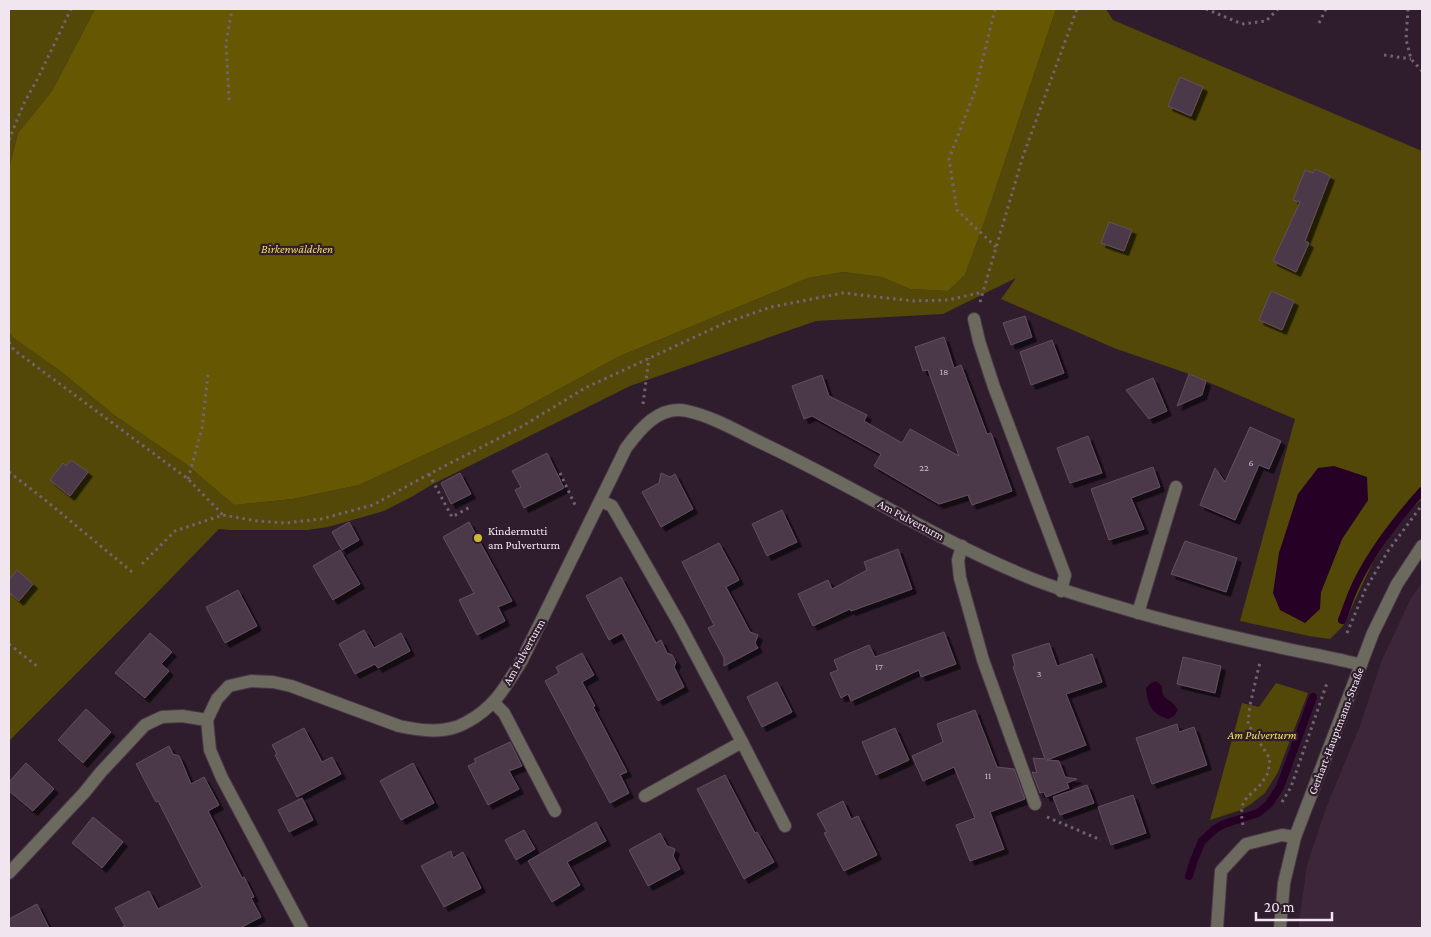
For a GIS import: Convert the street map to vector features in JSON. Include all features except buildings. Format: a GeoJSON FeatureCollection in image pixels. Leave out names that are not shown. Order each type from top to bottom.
{"type":"FeatureCollection","features":[{"type":"Feature","properties":{"kind":"street"},"geometry":{"type":"LineString","coordinates":[[974,319],[994,387],[1065,575],[1061,591]]}},
{"type":"Feature","properties":{"kind":"street","name":"Am Pulverturm"},"geometry":{"type":"LineString","coordinates":[[207,720],[217,699],[229,686],[251,681],[274,682],[291,686],[399,726],[417,730],[431,731],[457,727],[474,718],[494,703],[522,660],[626,448],[642,427],[654,417],[669,410],[685,410],[709,418],[808,465],[962,546],[1061,591],[1203,630],[1361,665]]}},
{"type":"Feature","properties":{"kind":"street"},"geometry":{"type":"LineString","coordinates":[[1138,613],[1176,487]]}},
{"type":"Feature","properties":{"kind":"street"},"geometry":{"type":"LineString","coordinates":[[601,501],[612,506],[679,623],[785,826]]}},
{"type":"Feature","properties":{"kind":"street"},"geometry":{"type":"LineString","coordinates":[[962,546],[958,560],[960,578],[983,660],[1038,809]]}},
{"type":"Feature","properties":{"kind":"street","name":"Gerhart-Hauptmann-Straße"},"geometry":{"type":"LineString","coordinates":[[1280,928],[1284,883],[1295,837],[1373,633],[1397,584],[1422,546]]}},
{"type":"Feature","properties":{"kind":"street"},"geometry":{"type":"LineString","coordinates":[[494,703],[504,714],[555,811]]}},
{"type":"Feature","properties":{"kind":"street"},"geometry":{"type":"LineString","coordinates":[[9,874],[145,725],[162,717],[182,716],[207,720],[210,750],[222,778],[302,928]]}},
{"type":"Feature","properties":{"kind":"street"},"geometry":{"type":"LineString","coordinates":[[645,796],[742,742]]}},
{"type":"Feature","properties":{"kind":"street"},"geometry":{"type":"LineString","coordinates":[[1217,928],[1221,871],[1246,844],[1282,835],[1295,837]]}},
{"type":"Feature","properties":{"kind":"path"},"geometry":{"type":"LineString","coordinates":[[9,140],[9,135],[23,105],[71,9]]}},
{"type":"Feature","properties":{"kind":"path"},"geometry":{"type":"LineString","coordinates":[[229,100],[226,44],[232,9]]}},
{"type":"Feature","properties":{"kind":"path"},"geometry":{"type":"LineString","coordinates":[[995,9],[975,91],[949,160],[957,210],[996,247]]}},
{"type":"Feature","properties":{"kind":"path"},"geometry":{"type":"LineString","coordinates":[[974,319],[1023,156],[1077,9]]}},
{"type":"Feature","properties":{"kind":"path"},"geometry":{"type":"LineString","coordinates":[[1206,9],[1242,24],[1266,21],[1278,9]]}},
{"type":"Feature","properties":{"kind":"path"},"geometry":{"type":"LineString","coordinates":[[1319,23],[1326,9]]}},
{"type":"Feature","properties":{"kind":"path"},"geometry":{"type":"LineString","coordinates":[[1408,9],[1406,39],[1411,59],[1422,70]]}},
{"type":"Feature","properties":{"kind":"path"},"geometry":{"type":"LineString","coordinates":[[1384,55],[1411,59]]}},
{"type":"Feature","properties":{"kind":"path"},"geometry":{"type":"LineString","coordinates":[[142,564],[175,531],[223,514],[257,521],[286,523],[322,519],[372,505],[521,427],[585,388],[725,323],[771,308],[843,293],[914,301],[948,300],[983,292]]}},
{"type":"Feature","properties":{"kind":"path"},"geometry":{"type":"LineString","coordinates":[[9,342],[14,350],[188,479],[223,514]]}},
{"type":"Feature","properties":{"kind":"path"},"geometry":{"type":"LineString","coordinates":[[643,404],[649,358]]}},
{"type":"Feature","properties":{"kind":"path"},"geometry":{"type":"LineString","coordinates":[[188,479],[202,428],[208,373]]}},
{"type":"Feature","properties":{"kind":"path"},"geometry":{"type":"LineString","coordinates":[[9,472],[132,572]]}},
{"type":"Feature","properties":{"kind":"path"},"geometry":{"type":"LineString","coordinates":[[560,473],[578,513]]}},
{"type":"Feature","properties":{"kind":"path"},"geometry":{"type":"LineString","coordinates":[[429,474],[452,517],[470,507]]}},
{"type":"Feature","properties":{"kind":"path"},"geometry":{"type":"LineString","coordinates":[[1347,633],[1370,582],[1388,551],[1422,505]]}},
{"type":"Feature","properties":{"kind":"path"},"geometry":{"type":"LineString","coordinates":[[9,644],[38,667]]}},
{"type":"Feature","properties":{"kind":"path"},"geometry":{"type":"LineString","coordinates":[[1242,822],[1242,804],[1266,777],[1270,759],[1248,724],[1250,705],[1261,656]]}},
{"type":"Feature","properties":{"kind":"path"},"geometry":{"type":"LineString","coordinates":[[1282,802],[1291,786],[1327,683]]}},
{"type":"Feature","properties":{"kind":"path"},"geometry":{"type":"LineString","coordinates":[[1038,809],[1101,840]]}},
{"type":"Feature","properties":{"kind":"shaded area"},"geometry":{"type":"Polygon","coordinates":[[[1334,466],[1367,477],[1368,500],[1342,539],[1321,592],[1320,609],[1305,623],[1280,610],[1273,593],[1279,553],[1298,494],[1318,468],[1334,466]]]}},
{"type":"Feature","properties":{"kind":"shaded area"},"geometry":{"type":"Polygon","coordinates":[[[1422,583],[1422,928],[1300,928],[1299,923],[1307,865],[1326,808],[1360,726],[1382,660],[1411,598],[1422,583]]]}},
{"type":"Feature","properties":{"kind":"shaded area"},"geometry":{"type":"Polygon","coordinates":[[[1156,681],[1162,686],[1163,695],[1178,710],[1174,716],[1168,719],[1154,711],[1149,704],[1146,688],[1156,681]]]}},
{"type":"Feature","properties":{"kind":"green space"},"geometry":{"type":"Polygon","coordinates":[[[9,9],[95,9],[52,91],[18,133],[9,168],[9,9]]]}},
{"type":"Feature","properties":{"kind":"green space","name":"Birkenwäldchen"},"geometry":{"type":"Polygon","coordinates":[[[95,9],[1056,9],[965,275],[948,291],[910,289],[882,277],[843,272],[808,278],[618,357],[513,414],[359,485],[293,499],[234,505],[187,465],[114,415],[59,370],[12,337],[9,331],[9,168],[18,133],[52,91],[95,9]]]}},
{"type":"Feature","properties":{"kind":"green space"},"geometry":{"type":"Polygon","coordinates":[[[1056,9],[1106,9],[1113,20],[1422,151],[1422,499],[1401,519],[1373,562],[1343,626],[1330,639],[1240,621],[1295,419],[1189,374],[1114,348],[1001,299],[1016,278],[943,314],[816,321],[630,386],[433,484],[384,511],[328,527],[307,530],[219,529],[9,741],[9,331],[12,337],[59,370],[114,415],[187,465],[234,505],[293,499],[359,485],[513,414],[618,357],[808,278],[843,272],[882,277],[910,289],[948,291],[965,275],[1056,9]],[[1334,466],[1321,592],[1342,539],[1368,500],[1334,466]]]}},
{"type":"Feature","properties":{"kind":"green space","name":"Am Pulverturm"},"geometry":{"type":"Polygon","coordinates":[[[1276,683],[1308,693],[1278,772],[1265,793],[1251,804],[1241,810],[1210,820],[1242,703],[1259,707],[1276,683]]]}},
{"type":"Feature","properties":{"kind":"waterway"},"geometry":{"type":"LineString","coordinates":[[1342,620],[1359,577],[1375,551],[1402,514],[1422,491]]}},
{"type":"Feature","properties":{"kind":"waterway"},"geometry":{"type":"LineString","coordinates":[[1189,876],[1202,841],[1215,829],[1224,824],[1258,813],[1269,804],[1280,787],[1313,697]]}},
{"type":"Feature","properties":{"kind":"place","name":"Kindermutti am Pulverturm"},"geometry":{"type":"Point","coordinates":[478,538]}}]}
